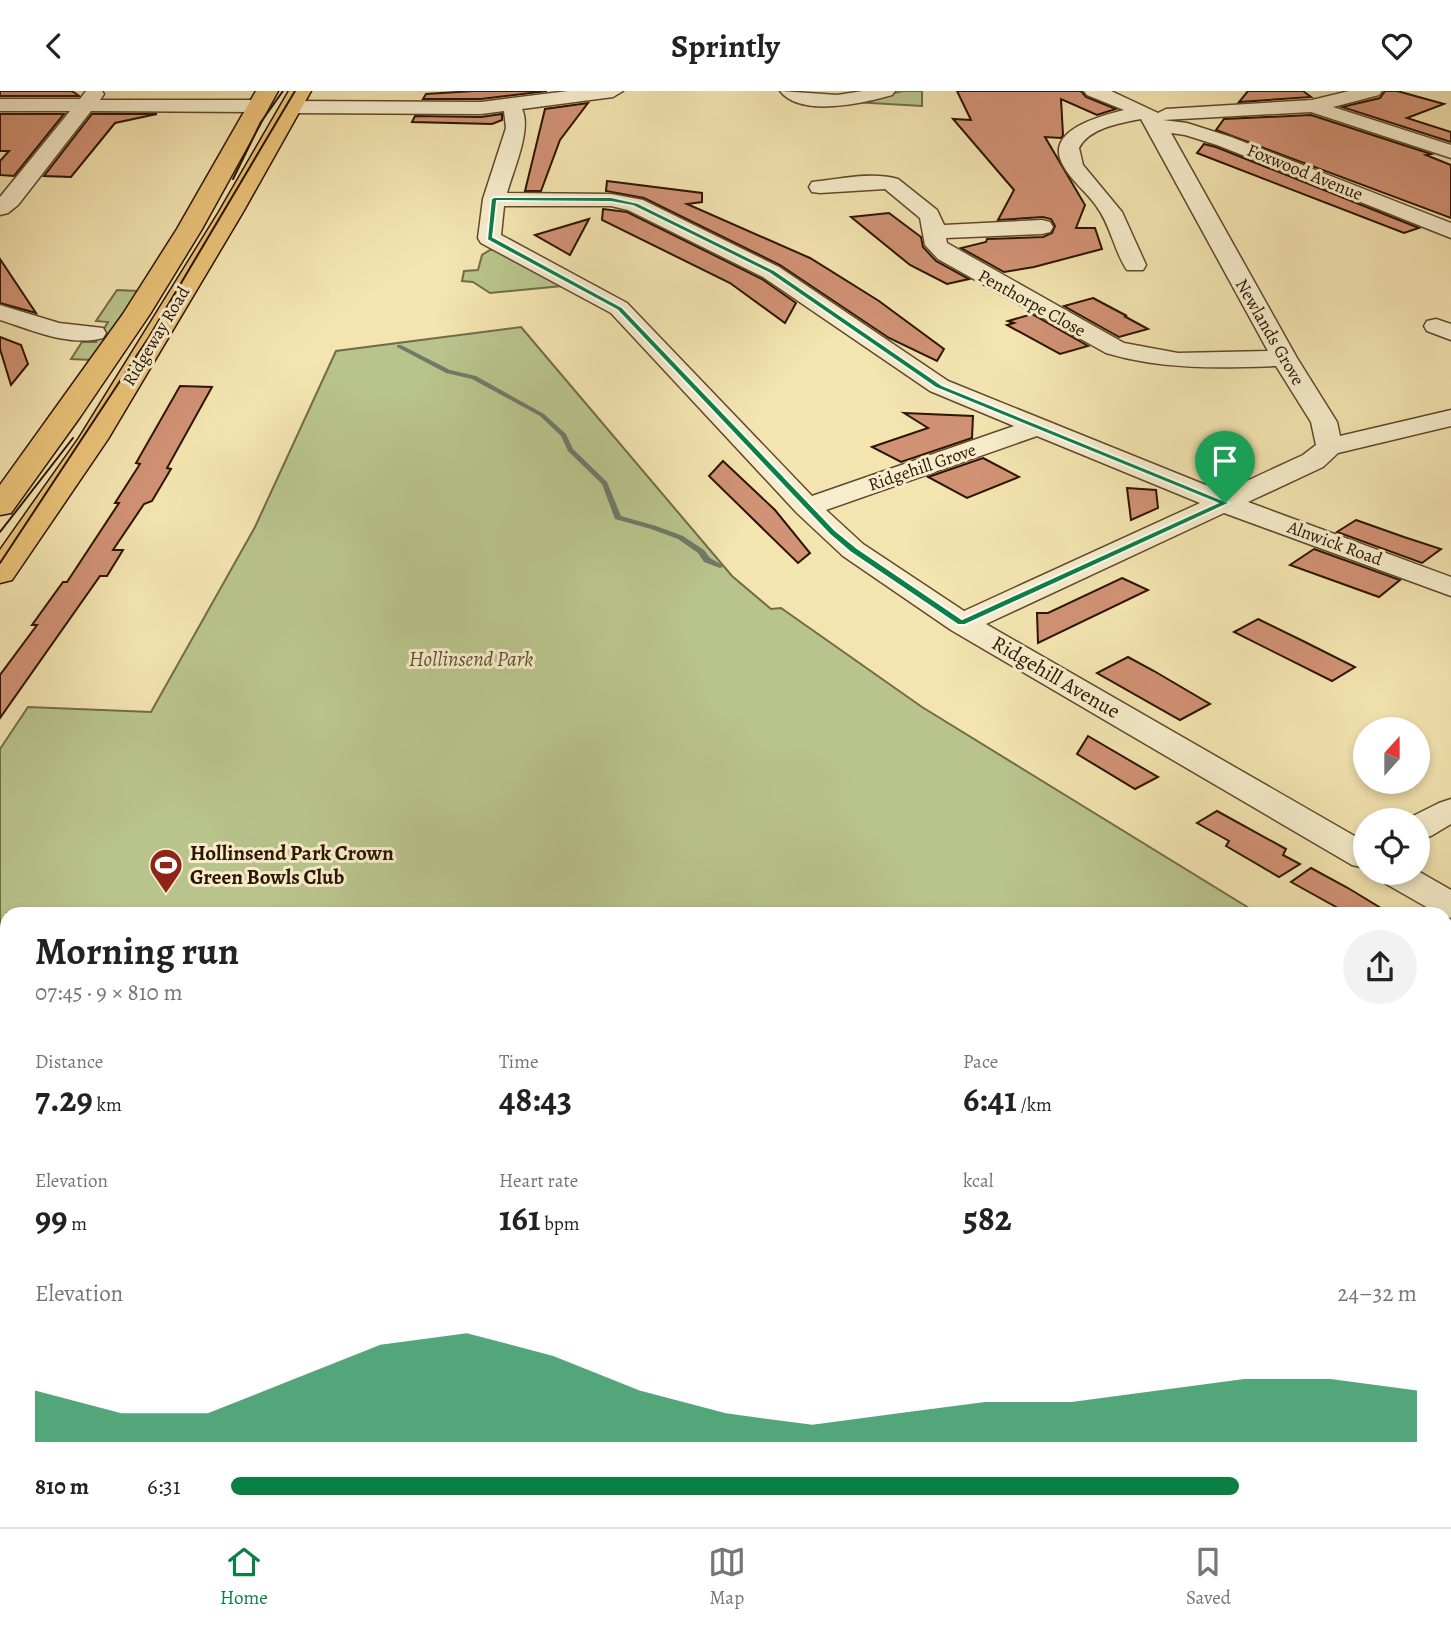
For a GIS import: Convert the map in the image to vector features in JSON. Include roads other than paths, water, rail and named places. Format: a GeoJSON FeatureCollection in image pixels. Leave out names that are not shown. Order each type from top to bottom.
{"type":"FeatureCollection","features":[{"type":"Feature","properties":{"kind":"highway","name":"Ridgeway Road"},"geometry":{"type":"LineString","coordinates":[[0,506],[47,443],[178,248],[262,99]]}},
{"type":"Feature","properties":{"kind":"highway","name":"Ridgeway Road"},"geometry":{"type":"LineString","coordinates":[[0,573],[93,439],[210,248],[295,99]]}},
{"type":"Feature","properties":{"kind":"street"},"geometry":{"type":"LineString","coordinates":[[295,99],[458,109],[511,106],[613,91]]}},
{"type":"Feature","properties":{"kind":"street"},"geometry":{"type":"LineString","coordinates":[[790,91],[828,103],[885,91]]}},
{"type":"Feature","properties":{"kind":"street","name":"Foxwood Avenue"},"geometry":{"type":"LineString","coordinates":[[1094,91],[1150,118],[1224,141],[1451,231]]}},
{"type":"Feature","properties":{"kind":"street"},"geometry":{"type":"LineString","coordinates":[[1135,265],[1108,206],[1072,162],[1070,143],[1082,131],[1106,121],[1312,106],[1372,91]]}},
{"type":"Feature","properties":{"kind":"street"},"geometry":{"type":"LineString","coordinates":[[0,208],[10,200],[91,98]]}},
{"type":"Feature","properties":{"kind":"street"},"geometry":{"type":"LineString","coordinates":[[0,105],[91,98],[262,99]]}},
{"type":"Feature","properties":{"kind":"street","name":"Ridgehill Avenue"},"geometry":{"type":"LineString","coordinates":[[511,106],[516,116],[516,128],[494,199],[489,238],[619,309],[807,507],[853,550],[961,623],[1353,850]]}},
{"type":"Feature","properties":{"kind":"street"},"geometry":{"type":"LineString","coordinates":[[1312,106],[1451,152]]}},
{"type":"Feature","properties":{"kind":"street","name":"Newlands Grove"},"geometry":{"type":"LineString","coordinates":[[1150,118],[1284,358],[1324,422],[1329,445]]}},
{"type":"Feature","properties":{"kind":"street","name":"Penthorpe Close"},"geometry":{"type":"LineString","coordinates":[[820,187],[875,181],[891,183],[929,215],[936,245],[960,264],[1115,348],[1134,355],[1175,362],[1284,358]]}},
{"type":"Feature","properties":{"kind":"street","name":"Alnwick Road"},"geometry":{"type":"LineString","coordinates":[[494,199],[611,199],[635,205],[772,272],[939,386],[1225,503],[1451,587]]}},
{"type":"Feature","properties":{"kind":"street"},"geometry":{"type":"LineString","coordinates":[[933,232],[1042,227]]}},
{"type":"Feature","properties":{"kind":"street"},"geometry":{"type":"LineString","coordinates":[[0,312],[57,330],[95,332]]}},
{"type":"Feature","properties":{"kind":"street"},"geometry":{"type":"LineString","coordinates":[[961,623],[1313,461],[1326,451],[1329,445],[1346,444],[1451,418]]}},
{"type":"Feature","properties":{"kind":"street","name":"Ridgehill Grove"},"geometry":{"type":"LineString","coordinates":[[807,507],[1037,427]]}},
{"type":"Feature","properties":{"kind":"street"},"geometry":{"type":"LineString","coordinates":[[1430,821],[1451,810]]}},
{"type":"Feature","properties":{"kind":"street"},"geometry":{"type":"LineString","coordinates":[[1415,885],[1451,906]]}},
{"type":"Feature","properties":{"kind":"waterway"},"geometry":{"type":"LineString","coordinates":[[399,346],[448,372],[474,377],[542,415],[564,435],[570,450],[605,483],[618,517],[680,538],[692,544],[707,560],[720,566]]}},
{"type":"Feature","properties":{"kind":"tram line"},"geometry":{"type":"LineString","coordinates":[[233,179],[261,122],[283,91]]}},
{"type":"Feature","properties":{"kind":"tram line"},"geometry":{"type":"LineString","coordinates":[[0,563],[149,337],[295,91]]}},
{"type":"Feature","properties":{"kind":"tram line"},"geometry":{"type":"LineString","coordinates":[[0,532],[73,438]]}},
{"type":"Feature","properties":{"kind":"place","name":"Hollinsend Park Crown Green Bowls Club"},"geometry":{"type":"Point","coordinates":[166,895]}},
{"type":"Feature","properties":{"kind":"park label","name":"Hollinsend Park"},"geometry":{"type":"Point","coordinates":[471,659]}}]}
